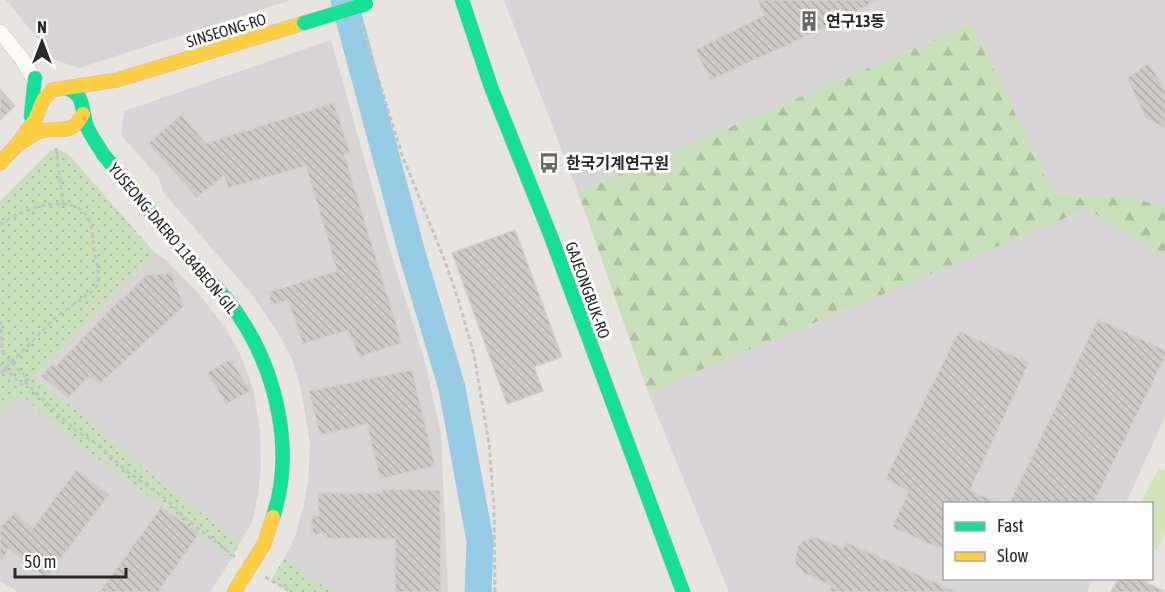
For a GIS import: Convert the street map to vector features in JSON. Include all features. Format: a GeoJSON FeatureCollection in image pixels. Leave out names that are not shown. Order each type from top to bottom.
{"type":"FeatureCollection","features":[{"type":"Feature","properties":{"kind":"street","name":"GAJEONGBUK-RO"},"geometry":{"type":"LineString","coordinates":[[462,0],[491,87],[550,234],[683,592]]}},
{"type":"Feature","properties":{"kind":"street","name":"SINSEONG-RO"},"geometry":{"type":"LineString","coordinates":[[106,86],[372,2]]}},
{"type":"Feature","properties":{"kind":"street"},"geometry":{"type":"LineString","coordinates":[[0,32],[38,76],[62,88]]}},
{"type":"Feature","properties":{"kind":"street"},"geometry":{"type":"LineString","coordinates":[[38,76],[106,86]]}},
{"type":"Feature","properties":{"kind":"street"},"geometry":{"type":"LineString","coordinates":[[38,76],[44,120],[54,129],[86,142]]}},
{"type":"Feature","properties":{"kind":"street"},"geometry":{"type":"LineString","coordinates":[[29,133],[38,76]]}},
{"type":"Feature","properties":{"kind":"street"},"geometry":{"type":"LineString","coordinates":[[0,163],[29,133],[42,103],[52,90],[106,86]]}},
{"type":"Feature","properties":{"kind":"street"},"geometry":{"type":"LineString","coordinates":[[86,142],[75,126],[88,110],[94,96],[106,86]]}},
{"type":"Feature","properties":{"kind":"street","name":"YUSEONG-DAERO 1184BEON-GIL"},"geometry":{"type":"LineString","coordinates":[[62,88],[78,94],[88,110],[86,142],[239,315],[262,358],[275,395],[282,440],[282,472],[275,511],[264,544],[234,592]]}},
{"type":"Feature","properties":{"kind":"street"},"geometry":{"type":"LineString","coordinates":[[29,133],[54,129]]}},
{"type":"Feature","properties":{"kind":"street"},"geometry":{"type":"LineString","coordinates":[[29,133],[86,142]]}},
{"type":"Feature","properties":{"kind":"path"},"geometry":{"type":"LineString","coordinates":[[361,22],[402,155],[445,261],[474,355],[489,444],[494,508],[495,592]]}},
{"type":"Feature","properties":{"kind":"path"},"geometry":{"type":"LineString","coordinates":[[56,148],[63,205]]}},
{"type":"Feature","properties":{"kind":"path"},"geometry":{"type":"LineString","coordinates":[[0,225],[19,213],[33,208],[71,206],[87,217],[98,269],[97,286],[83,300],[56,317],[0,374]]}},
{"type":"Feature","properties":{"kind":"path"},"geometry":{"type":"LineString","coordinates":[[0,321],[1,349],[28,378],[22,385],[0,364]]}},
{"type":"Feature","properties":{"kind":"path"},"geometry":{"type":"LineString","coordinates":[[25,382],[51,404],[76,431],[99,445],[125,470],[165,498],[184,517],[249,568],[292,592]]}},
{"type":"Feature","properties":{"kind":"shaded area"},"geometry":{"type":"Polygon","coordinates":[[[6,0],[291,0],[79,68],[55,60],[6,0]]]}},
{"type":"Feature","properties":{"kind":"shaded area","name":"한국기계연구원"},"geometry":{"type":"Polygon","coordinates":[[[504,0],[1165,0],[1165,207],[1129,197],[1053,193],[972,24],[578,192],[504,0]]]}},
{"type":"Feature","properties":{"kind":"shaded area"},"geometry":{"type":"Polygon","coordinates":[[[331,40],[389,247],[424,358],[441,434],[448,592],[332,592],[284,558],[294,540],[304,504],[310,443],[301,388],[292,359],[276,329],[248,290],[163,192],[159,178],[121,135],[124,111],[331,40]]]}},
{"type":"Feature","properties":{"kind":"shaded area"},"geometry":{"type":"Polygon","coordinates":[[[1087,209],[1165,257],[1165,417],[1126,502],[943,502],[943,580],[1093,580],[1087,592],[729,592],[648,392],[1087,209]]]}},
{"type":"Feature","properties":{"kind":"shaded area"},"geometry":{"type":"Polygon","coordinates":[[[154,252],[166,260],[198,293],[225,327],[242,358],[254,392],[260,431],[261,468],[252,522],[240,543],[156,478],[35,376],[154,252]]]}},
{"type":"Feature","properties":{"kind":"shaded area"},"geometry":{"type":"Polygon","coordinates":[[[19,393],[77,443],[232,558],[210,592],[18,592],[0,581],[0,413],[19,393]]]}},
{"type":"Feature","properties":{"kind":"green space"},"geometry":{"type":"Polygon","coordinates":[[[972,24],[1053,193],[1129,197],[1165,207],[1165,257],[1087,209],[648,392],[578,192],[972,24]]]}},
{"type":"Feature","properties":{"kind":"green space"},"geometry":{"type":"Polygon","coordinates":[[[51,150],[62,150],[71,157],[154,252],[35,376],[156,478],[240,543],[232,558],[77,443],[19,393],[0,413],[0,201],[51,150]]]}},
{"type":"Feature","properties":{"kind":"green space"},"geometry":{"type":"Polygon","coordinates":[[[1159,468],[1165,471],[1165,532],[1157,550],[1153,548],[1153,502],[1141,502],[1159,468]]]}},
{"type":"Feature","properties":{"kind":"green space"},"geometry":{"type":"Polygon","coordinates":[[[284,558],[332,592],[288,592],[271,580],[284,558]]]}},
{"type":"Feature","properties":{"kind":"building"},"geometry":{"type":"Polygon","coordinates":[[[757,0],[876,0],[857,11],[861,16],[829,33],[825,27],[711,80],[695,50],[765,15],[757,0]]]}},
{"type":"Feature","properties":{"kind":"building"},"geometry":{"type":"Polygon","coordinates":[[[1149,63],[1165,90],[1165,128],[1146,118],[1127,78],[1149,63]]]}},
{"type":"Feature","properties":{"kind":"building"},"geometry":{"type":"Polygon","coordinates":[[[0,89],[15,106],[0,120],[0,89]]]}},
{"type":"Feature","properties":{"kind":"building"},"geometry":{"type":"Polygon","coordinates":[[[334,103],[350,153],[344,154],[402,343],[359,357],[348,330],[303,344],[288,300],[272,305],[268,292],[337,271],[306,166],[228,188],[224,175],[197,198],[148,143],[181,115],[206,143],[334,103]]]}},
{"type":"Feature","properties":{"kind":"building"},"geometry":{"type":"Polygon","coordinates":[[[515,230],[562,357],[534,367],[543,391],[507,404],[452,253],[515,230]]]}},
{"type":"Feature","properties":{"kind":"building"},"geometry":{"type":"Polygon","coordinates":[[[171,273],[184,306],[100,384],[89,377],[68,398],[41,376],[52,365],[55,367],[120,299],[147,275],[171,273]]]}},
{"type":"Feature","properties":{"kind":"building"},"geometry":{"type":"Polygon","coordinates":[[[1098,319],[1165,350],[1165,357],[1094,502],[1010,502],[1098,319]]]}},
{"type":"Feature","properties":{"kind":"building"},"geometry":{"type":"Polygon","coordinates":[[[959,331],[1029,363],[970,490],[996,502],[943,502],[943,550],[892,527],[909,491],[885,479],[959,331]]]}},
{"type":"Feature","properties":{"kind":"building"},"geometry":{"type":"Polygon","coordinates":[[[231,359],[250,391],[226,404],[207,372],[231,359]]]}},
{"type":"Feature","properties":{"kind":"building"},"geometry":{"type":"Polygon","coordinates":[[[412,370],[435,466],[380,479],[367,424],[320,435],[309,391],[412,370]]]}},
{"type":"Feature","properties":{"kind":"building"},"geometry":{"type":"Polygon","coordinates":[[[76,470],[109,495],[46,578],[9,549],[0,562],[0,527],[15,513],[33,528],[76,470]]]}},
{"type":"Feature","properties":{"kind":"building"},"geometry":{"type":"Polygon","coordinates":[[[382,489],[440,490],[441,592],[395,592],[395,539],[326,538],[326,534],[312,534],[312,516],[319,516],[318,493],[383,493],[382,489]]]}},
{"type":"Feature","properties":{"kind":"building"},"geometry":{"type":"Polygon","coordinates":[[[161,507],[199,534],[158,592],[100,592],[161,507]]]}},
{"type":"Feature","properties":{"kind":"building"},"geometry":{"type":"Polygon","coordinates":[[[815,537],[843,548],[846,542],[956,592],[829,592],[832,586],[804,573],[795,563],[797,548],[802,541],[815,537]]]}},
{"type":"Feature","properties":{"kind":"building"},"geometry":{"type":"Polygon","coordinates":[[[1117,580],[1141,580],[1165,592],[1111,592],[1117,580]]]}},
{"type":"Feature","properties":{"kind":"waterway"},"geometry":{"type":"LineString","coordinates":[[344,0],[413,257],[452,388],[480,541],[478,592]]}},
{"type":"Feature","properties":{"kind":"traffic: fast"},"geometry":{"type":"LineString","coordinates":[[462,0],[491,87],[550,234],[683,592]]}},
{"type":"Feature","properties":{"kind":"traffic: fast"},"geometry":{"type":"LineString","coordinates":[[304,23],[366,4]]}},
{"type":"Feature","properties":{"kind":"traffic: fast"},"geometry":{"type":"LineString","coordinates":[[31,116],[35,78]]}},
{"type":"Feature","properties":{"kind":"traffic: fast"},"geometry":{"type":"LineString","coordinates":[[66,88],[79,98],[87,128],[103,154],[228,301],[252,338],[272,387],[282,439],[282,466],[273,517]]}},
{"type":"Feature","properties":{"kind":"traffic: slow"},"geometry":{"type":"LineString","coordinates":[[0,163],[35,120],[43,100],[52,90],[117,80],[304,23]]}},
{"type":"Feature","properties":{"kind":"traffic: slow"},"geometry":{"type":"LineString","coordinates":[[20,143],[41,131],[70,128],[79,121],[83,114]]}},
{"type":"Feature","properties":{"kind":"traffic: slow"},"geometry":{"type":"LineString","coordinates":[[234,592],[264,544],[273,517]]}},
{"type":"Feature","properties":{"kind":"place","name":"연구13동"},"geometry":{"type":"Point","coordinates":[809,21]}},
{"type":"Feature","properties":{"kind":"place","name":"한국기계연구원"},"geometry":{"type":"Point","coordinates":[549,163]}}]}
